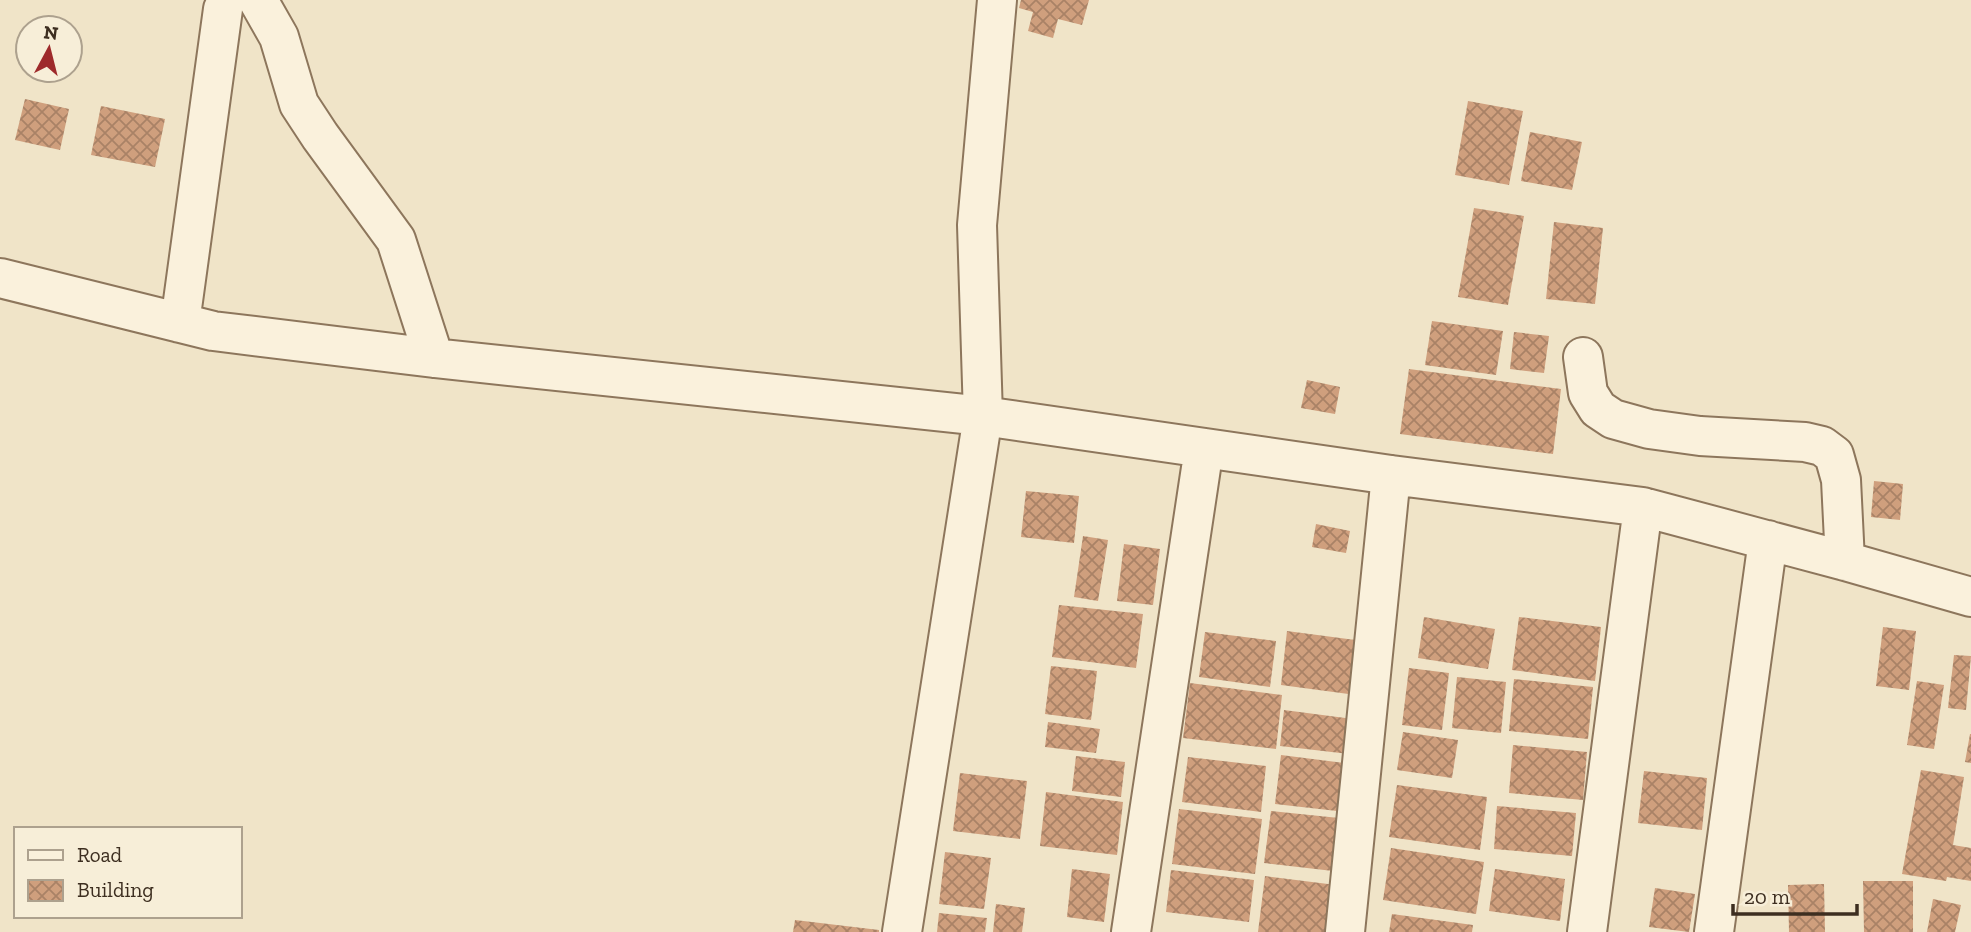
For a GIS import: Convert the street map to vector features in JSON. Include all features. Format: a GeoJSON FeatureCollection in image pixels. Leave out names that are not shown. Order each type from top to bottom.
{"type":"FeatureCollection","features":[{"type":"Feature","properties":{"kind":"street"},"geometry":{"type":"LineString","coordinates":[[902,932],[983,416],[977,225],[997,0]]}},
{"type":"Feature","properties":{"kind":"street"},"geometry":{"type":"LineString","coordinates":[[180,323],[231,3],[279,37],[299,104],[396,240],[434,358]]}},
{"type":"Feature","properties":{"kind":"street"},"geometry":{"type":"LineString","coordinates":[[0,278],[213,331],[434,358],[983,416],[1391,475],[1643,507],[1971,597]]}},
{"type":"Feature","properties":{"kind":"street"},"geometry":{"type":"LineString","coordinates":[[1583,357],[1588,393],[1598,409],[1613,419],[1649,429],[1700,436],[1805,442],[1822,446],[1834,455],[1841,480],[1845,561]]}},
{"type":"Feature","properties":{"kind":"street"},"geometry":{"type":"LineString","coordinates":[[1131,932],[1204,448]]}},
{"type":"Feature","properties":{"kind":"street"},"geometry":{"type":"LineString","coordinates":[[1345,932],[1391,475]]}},
{"type":"Feature","properties":{"kind":"street"},"geometry":{"type":"LineString","coordinates":[[1587,932],[1643,507]]}},
{"type":"Feature","properties":{"kind":"street"},"geometry":{"type":"LineString","coordinates":[[1714,932],[1768,540]]}},
{"type":"Feature","properties":{"kind":"building"},"geometry":{"type":"Polygon","coordinates":[[[1021,0],[1089,0],[1082,25],[1058,19],[1053,38],[1028,31],[1033,12],[1019,8],[1021,0]]]}},
{"type":"Feature","properties":{"kind":"building"},"geometry":{"type":"Polygon","coordinates":[[[25,99],[69,109],[60,150],[15,140],[25,99]]]}},
{"type":"Feature","properties":{"kind":"building"},"geometry":{"type":"Polygon","coordinates":[[[1468,101],[1523,111],[1509,185],[1455,175],[1468,101]]]}},
{"type":"Feature","properties":{"kind":"building"},"geometry":{"type":"Polygon","coordinates":[[[101,106],[165,119],[155,167],[91,155],[101,106]]]}},
{"type":"Feature","properties":{"kind":"building"},"geometry":{"type":"Polygon","coordinates":[[[1530,132],[1582,142],[1572,190],[1521,181],[1530,132]]]}},
{"type":"Feature","properties":{"kind":"building"},"geometry":{"type":"Polygon","coordinates":[[[1474,208],[1524,216],[1508,305],[1458,297],[1474,208]]]}},
{"type":"Feature","properties":{"kind":"building"},"geometry":{"type":"Polygon","coordinates":[[[1554,222],[1603,228],[1595,304],[1546,299],[1554,222]]]}},
{"type":"Feature","properties":{"kind":"building"},"geometry":{"type":"Polygon","coordinates":[[[1432,321],[1503,331],[1496,375],[1425,365],[1432,321]]]}},
{"type":"Feature","properties":{"kind":"building"},"geometry":{"type":"Polygon","coordinates":[[[1514,332],[1549,336],[1544,373],[1510,369],[1514,332]]]}},
{"type":"Feature","properties":{"kind":"building"},"geometry":{"type":"Polygon","coordinates":[[[1409,369],[1561,389],[1553,454],[1400,434],[1409,369]]]}},
{"type":"Feature","properties":{"kind":"building"},"geometry":{"type":"Polygon","coordinates":[[[1307,380],[1340,387],[1335,414],[1301,408],[1307,380]]]}},
{"type":"Feature","properties":{"kind":"building"},"geometry":{"type":"Polygon","coordinates":[[[1874,481],[1903,484],[1900,520],[1871,517],[1874,481]]]}},
{"type":"Feature","properties":{"kind":"building"},"geometry":{"type":"Polygon","coordinates":[[[1026,491],[1079,496],[1074,543],[1021,537],[1026,491]]]}},
{"type":"Feature","properties":{"kind":"building"},"geometry":{"type":"Polygon","coordinates":[[[1316,524],[1350,531],[1346,553],[1312,547],[1316,524]]]}},
{"type":"Feature","properties":{"kind":"building"},"geometry":{"type":"Polygon","coordinates":[[[1083,536],[1108,540],[1098,601],[1074,597],[1083,536]]]}},
{"type":"Feature","properties":{"kind":"building"},"geometry":{"type":"Polygon","coordinates":[[[1124,544],[1160,549],[1153,605],[1117,601],[1124,544]]]}},
{"type":"Feature","properties":{"kind":"building"},"geometry":{"type":"Polygon","coordinates":[[[1059,605],[1143,614],[1136,668],[1052,657],[1059,605]]]}},
{"type":"Feature","properties":{"kind":"building"},"geometry":{"type":"Polygon","coordinates":[[[1424,617],[1495,629],[1488,669],[1418,658],[1424,617]]]}},
{"type":"Feature","properties":{"kind":"building"},"geometry":{"type":"Polygon","coordinates":[[[1519,617],[1601,627],[1595,681],[1512,670],[1519,617]]]}},
{"type":"Feature","properties":{"kind":"building"},"geometry":{"type":"Polygon","coordinates":[[[1883,627],[1916,631],[1909,690],[1876,686],[1883,627]]]}},
{"type":"Feature","properties":{"kind":"building"},"geometry":{"type":"Polygon","coordinates":[[[1287,631],[1363,641],[1356,695],[1281,685],[1287,631]]]}},
{"type":"Feature","properties":{"kind":"building"},"geometry":{"type":"Polygon","coordinates":[[[1205,632],[1276,641],[1270,687],[1199,677],[1205,632]]]}},
{"type":"Feature","properties":{"kind":"building"},"geometry":{"type":"Polygon","coordinates":[[[1954,655],[1971,656],[1966,710],[1948,708],[1954,655]]]}},
{"type":"Feature","properties":{"kind":"building"},"geometry":{"type":"Polygon","coordinates":[[[1051,666],[1097,671],[1091,720],[1045,714],[1051,666]]]}},
{"type":"Feature","properties":{"kind":"building"},"geometry":{"type":"Polygon","coordinates":[[[1409,668],[1449,673],[1442,730],[1402,725],[1409,668]]]}},
{"type":"Feature","properties":{"kind":"building"},"geometry":{"type":"Polygon","coordinates":[[[1457,677],[1506,682],[1501,733],[1452,728],[1457,677]]]}},
{"type":"Feature","properties":{"kind":"building"},"geometry":{"type":"Polygon","coordinates":[[[1514,679],[1593,687],[1588,739],[1509,731],[1514,679]]]}},
{"type":"Feature","properties":{"kind":"building"},"geometry":{"type":"Polygon","coordinates":[[[1917,681],[1944,685],[1934,749],[1907,745],[1917,681]]]}},
{"type":"Feature","properties":{"kind":"building"},"geometry":{"type":"Polygon","coordinates":[[[1190,683],[1282,695],[1276,749],[1183,738],[1190,683]]]}},
{"type":"Feature","properties":{"kind":"building"},"geometry":{"type":"Polygon","coordinates":[[[1284,710],[1353,719],[1349,754],[1280,746],[1284,710]]]}},
{"type":"Feature","properties":{"kind":"building"},"geometry":{"type":"Polygon","coordinates":[[[1048,722],[1100,729],[1096,753],[1045,747],[1048,722]]]}},
{"type":"Feature","properties":{"kind":"building"},"geometry":{"type":"Polygon","coordinates":[[[1403,732],[1458,740],[1452,778],[1397,770],[1403,732]]]}},
{"type":"Feature","properties":{"kind":"building"},"geometry":{"type":"Polygon","coordinates":[[[1971,734],[1971,763],[1965,762],[1971,734]]]}},
{"type":"Feature","properties":{"kind":"building"},"geometry":{"type":"Polygon","coordinates":[[[1513,745],[1587,752],[1583,800],[1509,793],[1513,745]]]}},
{"type":"Feature","properties":{"kind":"building"},"geometry":{"type":"Polygon","coordinates":[[[1281,755],[1352,764],[1346,812],[1275,804],[1281,755]]]}},
{"type":"Feature","properties":{"kind":"building"},"geometry":{"type":"Polygon","coordinates":[[[1076,756],[1125,762],[1121,797],[1072,791],[1076,756]]]}},
{"type":"Feature","properties":{"kind":"building"},"geometry":{"type":"Polygon","coordinates":[[[1188,757],[1266,766],[1261,812],[1182,802],[1188,757]]]}},
{"type":"Feature","properties":{"kind":"building"},"geometry":{"type":"Polygon","coordinates":[[[1921,770],[1964,777],[1953,845],[1971,848],[1971,881],[1947,877],[1946,881],[1902,874],[1921,770]]]}},
{"type":"Feature","properties":{"kind":"building"},"geometry":{"type":"Polygon","coordinates":[[[1644,771],[1707,778],[1702,830],[1638,823],[1644,771]]]}},
{"type":"Feature","properties":{"kind":"building"},"geometry":{"type":"Polygon","coordinates":[[[960,773],[1027,781],[1020,839],[953,831],[960,773]]]}},
{"type":"Feature","properties":{"kind":"building"},"geometry":{"type":"Polygon","coordinates":[[[1397,785],[1487,797],[1480,850],[1389,837],[1397,785]]]}},
{"type":"Feature","properties":{"kind":"building"},"geometry":{"type":"Polygon","coordinates":[[[1046,792],[1123,802],[1117,855],[1040,846],[1046,792]]]}},
{"type":"Feature","properties":{"kind":"building"},"geometry":{"type":"Polygon","coordinates":[[[1497,806],[1576,813],[1572,856],[1494,849],[1497,806]]]}},
{"type":"Feature","properties":{"kind":"building"},"geometry":{"type":"Polygon","coordinates":[[[1179,809],[1262,819],[1255,874],[1172,864],[1179,809]]]}},
{"type":"Feature","properties":{"kind":"building"},"geometry":{"type":"Polygon","coordinates":[[[1271,811],[1339,818],[1333,871],[1264,863],[1271,811]]]}},
{"type":"Feature","properties":{"kind":"building"},"geometry":{"type":"Polygon","coordinates":[[[1391,848],[1484,862],[1476,914],[1383,900],[1391,848]]]}},
{"type":"Feature","properties":{"kind":"building"},"geometry":{"type":"Polygon","coordinates":[[[945,852],[991,858],[984,909],[939,904],[945,852]]]}},
{"type":"Feature","properties":{"kind":"building"},"geometry":{"type":"Polygon","coordinates":[[[1072,869],[1110,874],[1104,922],[1067,917],[1072,869]]]}},
{"type":"Feature","properties":{"kind":"building"},"geometry":{"type":"Polygon","coordinates":[[[1495,869],[1565,879],[1560,921],[1489,911],[1495,869]]]}},
{"type":"Feature","properties":{"kind":"building"},"geometry":{"type":"Polygon","coordinates":[[[1171,870],[1254,880],[1249,922],[1166,912],[1171,870]]]}},
{"type":"Feature","properties":{"kind":"building"},"geometry":{"type":"Polygon","coordinates":[[[1265,876],[1336,885],[1330,932],[1258,932],[1265,876]]]}},
{"type":"Feature","properties":{"kind":"building"},"geometry":{"type":"Polygon","coordinates":[[[1863,881],[1913,881],[1913,932],[1864,932],[1863,881]]]}},
{"type":"Feature","properties":{"kind":"building"},"geometry":{"type":"Polygon","coordinates":[[[1824,884],[1825,932],[1789,932],[1788,885],[1824,884]]]}},
{"type":"Feature","properties":{"kind":"building"},"geometry":{"type":"Polygon","coordinates":[[[1655,888],[1695,894],[1689,932],[1649,927],[1655,888]]]}},
{"type":"Feature","properties":{"kind":"building"},"geometry":{"type":"Polygon","coordinates":[[[1933,899],[1961,905],[1955,932],[1927,932],[1933,899]]]}},
{"type":"Feature","properties":{"kind":"building"},"geometry":{"type":"Polygon","coordinates":[[[996,904],[1025,908],[1022,932],[993,932],[996,904]]]}},
{"type":"Feature","properties":{"kind":"building"},"geometry":{"type":"Polygon","coordinates":[[[939,913],[987,918],[985,932],[937,932],[939,913]]]}},
{"type":"Feature","properties":{"kind":"building"},"geometry":{"type":"Polygon","coordinates":[[[1392,914],[1473,925],[1472,932],[1389,932],[1392,914]]]}},
{"type":"Feature","properties":{"kind":"building"},"geometry":{"type":"Polygon","coordinates":[[[795,920],[879,930],[879,932],[793,932],[795,920]]]}}]}
